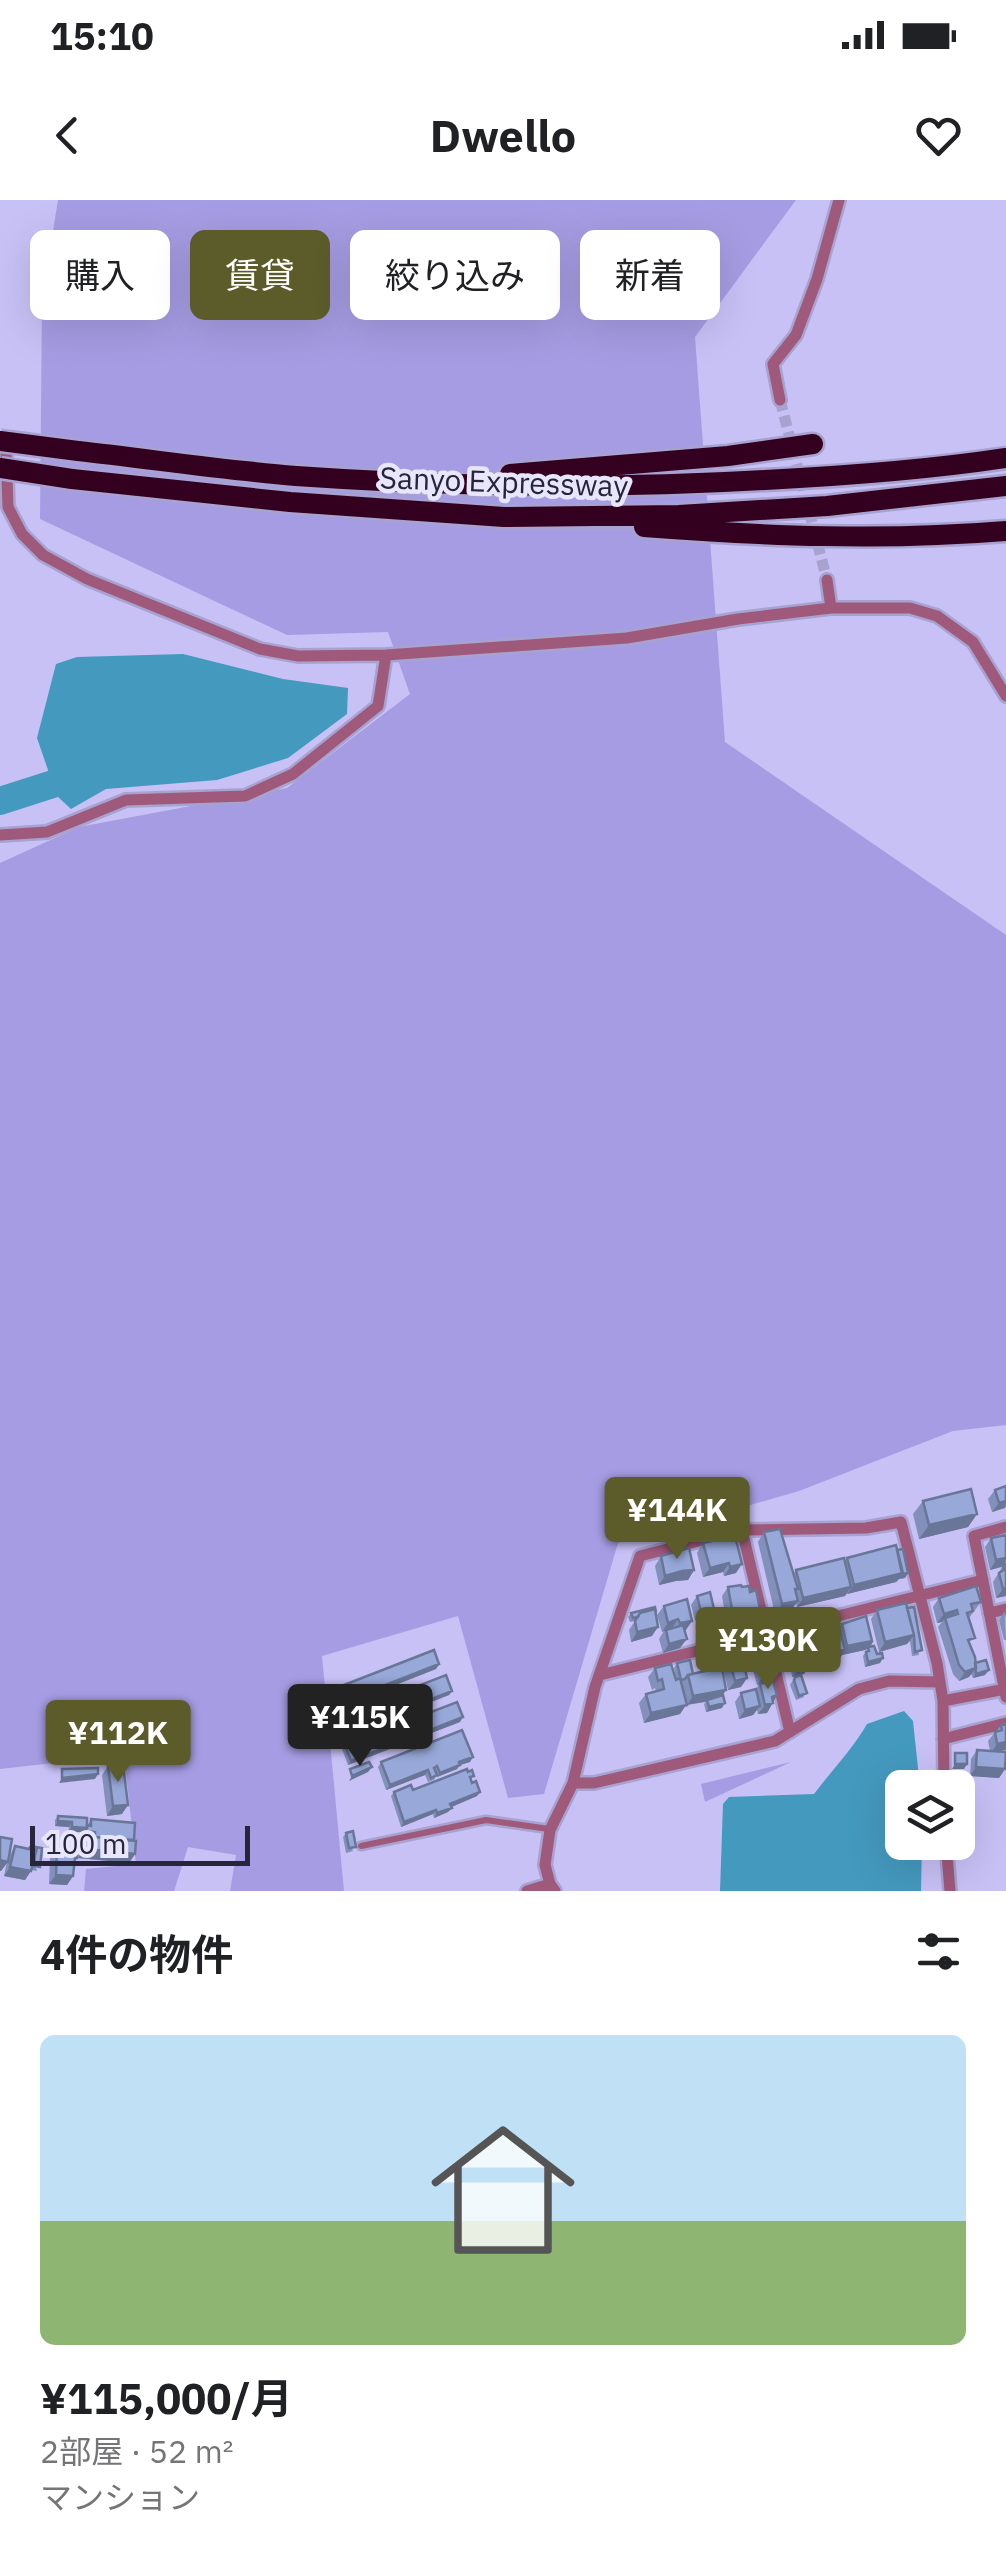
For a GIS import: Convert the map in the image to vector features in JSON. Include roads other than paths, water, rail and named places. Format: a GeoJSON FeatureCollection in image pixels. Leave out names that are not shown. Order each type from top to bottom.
{"type":"FeatureCollection","features":[{"type":"Feature","properties":{"kind":"highway","name":"Sanyo Expressway"},"geometry":{"type":"LineString","coordinates":[[0,441],[293,476],[545,486],[822,477],[1006,458]]}},
{"type":"Feature","properties":{"kind":"highway"},"geometry":{"type":"LineString","coordinates":[[293,476],[398,472],[513,474],[728,456],[813,444]]}},
{"type":"Feature","properties":{"kind":"highway","name":"Sanyo Expressway"},"geometry":{"type":"LineString","coordinates":[[0,468],[290,502],[504,517],[679,515],[828,506],[1006,486]]}},
{"type":"Feature","properties":{"kind":"highway"},"geometry":{"type":"LineString","coordinates":[[504,517],[752,535],[931,537],[1006,530]]}},
{"type":"Feature","properties":{"kind":"street"},"geometry":{"type":"LineString","coordinates":[[780,400],[774,364],[796,335],[817,279],[839,200]]}},
{"type":"Feature","properties":{"kind":"street"},"geometry":{"type":"LineString","coordinates":[[0,441],[6,450],[8,507],[22,534],[43,555],[87,579],[260,650],[298,656],[386,655],[627,638],[831,608],[910,608],[938,616],[973,642],[1006,696]]}},
{"type":"Feature","properties":{"kind":"street"},"geometry":{"type":"LineString","coordinates":[[828,580],[831,608]]}},
{"type":"Feature","properties":{"kind":"street"},"geometry":{"type":"LineString","coordinates":[[0,835],[47,832],[126,800],[244,796],[293,774],[378,706],[386,655]]}},
{"type":"Feature","properties":{"kind":"street"},"geometry":{"type":"LineString","coordinates":[[527,1891],[553,1888],[545,1865],[550,1830],[572,1783],[600,1674],[640,1556],[742,1530],[866,1528],[901,1522],[938,1662],[944,1770]]}},
{"type":"Feature","properties":{"kind":"street"},"geometry":{"type":"LineString","coordinates":[[943,1702],[1006,1692],[974,1536],[1006,1528]]}},
{"type":"Feature","properties":{"kind":"street"},"geometry":{"type":"LineString","coordinates":[[742,1530],[790,1732]]}},
{"type":"Feature","properties":{"kind":"street"},"geometry":{"type":"LineString","coordinates":[[600,1674],[983,1580]]}},
{"type":"Feature","properties":{"kind":"street"},"geometry":{"type":"LineString","coordinates":[[989,1613],[1006,1609]]}},
{"type":"Feature","properties":{"kind":"street"},"geometry":{"type":"LineString","coordinates":[[572,1783],[594,1783],[775,1741],[858,1690],[890,1681],[940,1682]]}},
{"type":"Feature","properties":{"kind":"street"},"geometry":{"type":"LineString","coordinates":[[943,1739],[1006,1723]]}},
{"type":"Feature","properties":{"kind":"street"},"geometry":{"type":"LineString","coordinates":[[947,1860],[950,1891]]}},
{"type":"Feature","properties":{"kind":"lane"},"geometry":{"type":"LineString","coordinates":[[361,1846],[486,1820],[550,1830]]}},
{"type":"Feature","properties":{"kind":"water"},"geometry":{"type":"Polygon","coordinates":[[[183,654],[283,679],[348,688],[347,714],[288,758],[217,780],[106,789],[71,809],[57,796],[37,738],[56,664],[77,657],[183,654]]]}},
{"type":"Feature","properties":{"kind":"water"},"geometry":{"type":"Polygon","coordinates":[[[904,1711],[913,1721],[918,1770],[885,1770],[885,1860],[922,1860],[921,1891],[720,1891],[723,1804],[729,1797],[814,1794],[867,1724],[904,1711]]]}},
{"type":"Feature","properties":{"kind":"waterway"},"geometry":{"type":"LineString","coordinates":[[0,801],[53,784]]}},
{"type":"Feature","properties":{"kind":"tunnel"},"geometry":{"type":"LineString","coordinates":[[780,400],[827,580]]}}]}
